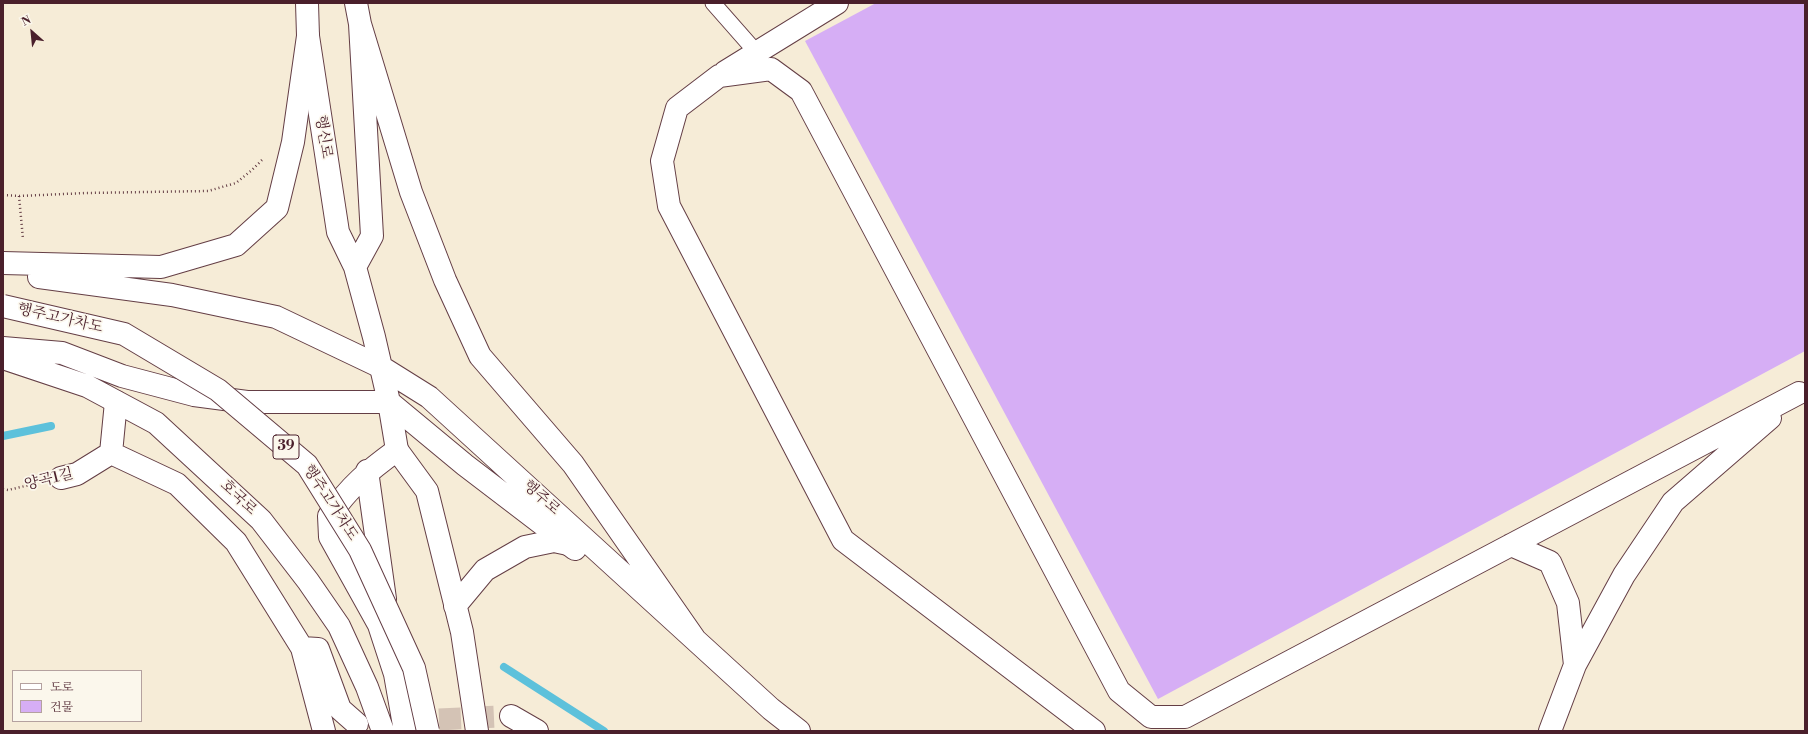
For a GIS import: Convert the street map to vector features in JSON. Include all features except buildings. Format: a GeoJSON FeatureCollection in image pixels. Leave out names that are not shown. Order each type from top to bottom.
{"type":"FeatureCollection","features":[{"type":"Feature","properties":{"kind":"main road","name":"행신로"},"geometry":{"type":"LineString","coordinates":[[306,3],[308,36],[338,232],[355,267],[381,367],[389,402],[397,450]]}},
{"type":"Feature","properties":{"kind":"main road"},"geometry":{"type":"LineString","coordinates":[[837,3],[719,76],[677,108],[662,161],[669,206],[843,540],[1094,731]]}},
{"type":"Feature","properties":{"kind":"main road"},"geometry":{"type":"LineString","coordinates":[[355,267],[372,236],[358,13]]}},
{"type":"Feature","properties":{"kind":"main road"},"geometry":{"type":"LineString","coordinates":[[358,13],[411,192],[445,280],[480,356],[573,464],[694,638]]}},
{"type":"Feature","properties":{"kind":"main road"},"geometry":{"type":"LineString","coordinates":[[3,263],[161,267],[236,245],[277,208],[293,142],[308,36]]}},
{"type":"Feature","properties":{"kind":"main road"},"geometry":{"type":"LineString","coordinates":[[719,76],[770,69],[801,91],[1119,691],[1152,717],[1185,717],[1802,391]]}},
{"type":"Feature","properties":{"kind":"main road","name":"행주로"},"geometry":{"type":"LineString","coordinates":[[3,272],[172,295],[276,317],[381,367],[429,397],[771,709],[799,731]]}},
{"type":"Feature","properties":{"kind":"main road","name":"행주고가차도"},"geometry":{"type":"LineString","coordinates":[[3,306],[124,334],[218,390],[307,464],[360,550],[414,668],[428,731]]}},
{"type":"Feature","properties":{"kind":"main road"},"geometry":{"type":"LineString","coordinates":[[3,348],[62,353],[122,376],[202,396],[248,402],[389,402]]}},
{"type":"Feature","properties":{"kind":"main road","name":"호국로"},"geometry":{"type":"LineString","coordinates":[[3,358],[87,386],[156,423],[261,520],[308,581],[339,626],[367,687],[383,731]]}},
{"type":"Feature","properties":{"kind":"main road"},"geometry":{"type":"LineString","coordinates":[[1550,731],[1574,665],[1624,575],[1673,502],[1802,391]]}},
{"type":"Feature","properties":{"kind":"main road"},"geometry":{"type":"LineString","coordinates":[[116,402],[111,453],[177,484],[236,542],[302,648],[324,731]]}},
{"type":"Feature","properties":{"kind":"main road","name":"행주로"},"geometry":{"type":"LineString","coordinates":[[389,402],[465,465],[694,638]]}},
{"type":"Feature","properties":{"kind":"main road"},"geometry":{"type":"LineString","coordinates":[[395,674],[379,625],[330,537],[329,516],[343,496],[367,471],[397,450],[427,491],[462,632],[477,731]]}},
{"type":"Feature","properties":{"kind":"main road","name":"양곡1길"},"geometry":{"type":"LineString","coordinates":[[61,478],[77,474],[111,453]]}},
{"type":"Feature","properties":{"kind":"main road"},"geometry":{"type":"LineString","coordinates":[[367,471],[395,674],[405,731]]}},
{"type":"Feature","properties":{"kind":"main road"},"geometry":{"type":"LineString","coordinates":[[455,606],[485,570],[525,547],[554,541],[568,544]]}},
{"type":"Feature","properties":{"kind":"main road"},"geometry":{"type":"LineString","coordinates":[[1511,545],[1550,562],[1568,603],[1574,665]]}},
{"type":"Feature","properties":{"kind":"main road"},"geometry":{"type":"LineString","coordinates":[[302,648],[318,649],[340,709],[357,724]]}},
{"type":"Feature","properties":{"kind":"main road"},"geometry":{"type":"LineString","coordinates":[[511,716],[537,731]]}},
{"type":"Feature","properties":{"kind":"lane"},"geometry":{"type":"LineString","coordinates":[[713,3],[757,53]]}},
{"type":"Feature","properties":{"kind":"path"},"geometry":{"type":"LineString","coordinates":[[3,195],[19,196],[86,192],[208,191],[236,183],[261,162],[264,155]]}},
{"type":"Feature","properties":{"kind":"path"},"geometry":{"type":"LineString","coordinates":[[19,196],[26,264]]}},
{"type":"Feature","properties":{"kind":"path","name":"양곡1길"},"geometry":{"type":"LineString","coordinates":[[3,489],[8,490],[61,478]]}},
{"type":"Feature","properties":{"kind":"waterway"},"geometry":{"type":"LineString","coordinates":[[3,436],[51,426]]}},
{"type":"Feature","properties":{"kind":"waterway"},"geometry":{"type":"LineString","coordinates":[[504,667],[604,731]]}},
{"type":"Feature","properties":{"kind":"tunnel"},"geometry":{"type":"LineString","coordinates":[[406,721],[511,716]]}}]}
